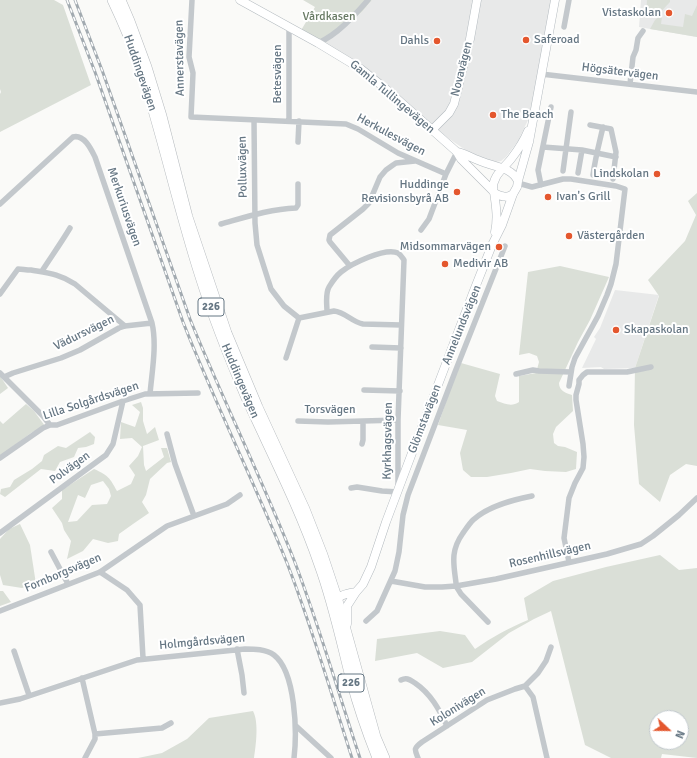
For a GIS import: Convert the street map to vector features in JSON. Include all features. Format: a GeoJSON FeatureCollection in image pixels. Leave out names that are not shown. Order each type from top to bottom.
{"type":"FeatureCollection","features":[{"type":"Feature","properties":{"kind":"main road","name":"Huddingevägen"},"geometry":{"type":"LineString","coordinates":[[112,0],[124,26],[156,118],[182,220],[200,278],[221,336],[246,398],[305,526],[319,565],[332,606],[352,683],[377,758]]}},
{"type":"Feature","properties":{"kind":"main road","name":"Huddingevägen"},"geometry":{"type":"LineString","coordinates":[[121,0],[147,67],[162,116],[188,217],[227,333],[258,407],[305,509],[323,555],[337,597],[376,737],[384,758]]}},
{"type":"Feature","properties":{"kind":"main road","name":"Novavägen"},"geometry":{"type":"LineString","coordinates":[[432,130],[449,113],[454,104],[470,39],[477,0]]}},
{"type":"Feature","properties":{"kind":"main road","name":"Glömstavägen"},"geometry":{"type":"LineString","coordinates":[[492,244],[516,190],[529,142],[555,0]]}},
{"type":"Feature","properties":{"kind":"main road","name":"Gamla Tullingevägen"},"geometry":{"type":"LineString","coordinates":[[244,1],[347,59],[370,75],[457,152],[461,159],[494,192]]}},
{"type":"Feature","properties":{"kind":"main road","name":"Glömstavägen"},"geometry":{"type":"LineString","coordinates":[[348,635],[347,606],[369,573],[386,522],[492,244],[496,231],[497,219],[493,185],[495,177],[511,158],[526,136],[533,117]]}},
{"type":"Feature","properties":{"kind":"main road","name":"Gamla Tullingevägen"},"geometry":{"type":"LineString","coordinates":[[457,152],[484,163],[502,168]]}},
{"type":"Feature","properties":{"kind":"main road"},"geometry":{"type":"LineString","coordinates":[[502,168],[512,173],[518,182]]}},
{"type":"Feature","properties":{"kind":"main road"},"geometry":{"type":"LineString","coordinates":[[494,192],[504,197],[513,194]]}},
{"type":"Feature","properties":{"kind":"main road"},"geometry":{"type":"LineString","coordinates":[[332,606],[337,597],[356,592]]}},
{"type":"Feature","properties":{"kind":"street","name":"Annerstavägen"},"geometry":{"type":"LineString","coordinates":[[191,117],[193,73],[189,51],[192,0]]}},
{"type":"Feature","properties":{"kind":"street"},"geometry":{"type":"LineString","coordinates":[[318,43],[325,40],[337,30],[368,0]]}},
{"type":"Feature","properties":{"kind":"street"},"geometry":{"type":"LineString","coordinates":[[564,27],[569,0]]}},
{"type":"Feature","properties":{"kind":"street","name":"Betesvägen"},"geometry":{"type":"LineString","coordinates":[[289,121],[290,27]]}},
{"type":"Feature","properties":{"kind":"street"},"geometry":{"type":"LineString","coordinates":[[630,84],[633,57],[638,38],[643,31]]}},
{"type":"Feature","properties":{"kind":"street","name":"Högsätervägen"},"geometry":{"type":"LineString","coordinates":[[541,74],[697,92]]}},
{"type":"Feature","properties":{"kind":"street"},"geometry":{"type":"LineString","coordinates":[[541,185],[538,170],[551,107]]}},
{"type":"Feature","properties":{"kind":"street"},"geometry":{"type":"LineString","coordinates":[[563,171],[571,112]]}},
{"type":"Feature","properties":{"kind":"street","name":"Herkulesvägen"},"geometry":{"type":"LineString","coordinates":[[191,117],[299,121],[351,125],[398,153],[446,174]]}},
{"type":"Feature","properties":{"kind":"street","name":"Polluxvägen"},"geometry":{"type":"LineString","coordinates":[[254,120],[255,214],[257,245],[268,283],[284,306],[299,318]]}},
{"type":"Feature","properties":{"kind":"street"},"geometry":{"type":"LineString","coordinates":[[298,142],[299,121]]}},
{"type":"Feature","properties":{"kind":"street"},"geometry":{"type":"LineString","coordinates":[[590,125],[611,129],[616,152],[613,179]]}},
{"type":"Feature","properties":{"kind":"street"},"geometry":{"type":"LineString","coordinates":[[593,175],[603,127]]}},
{"type":"Feature","properties":{"kind":"street","name":"Merkuriusvägen"},"geometry":{"type":"LineString","coordinates":[[0,204],[72,136],[80,137],[89,147],[95,158],[152,322],[154,341],[150,394]]}},
{"type":"Feature","properties":{"kind":"street"},"geometry":{"type":"LineString","coordinates":[[543,147],[582,150],[616,157]]}},
{"type":"Feature","properties":{"kind":"street"},"geometry":{"type":"LineString","coordinates":[[578,173],[582,150]]}},
{"type":"Feature","properties":{"kind":"street"},"geometry":{"type":"LineString","coordinates":[[421,230],[429,218],[446,174],[457,152]]}},
{"type":"Feature","properties":{"kind":"street"},"geometry":{"type":"LineString","coordinates":[[327,312],[327,292],[329,288],[339,273],[350,266],[328,240],[330,236],[364,209],[369,203],[380,177],[386,170],[396,163],[415,161]]}},
{"type":"Feature","properties":{"kind":"street"},"geometry":{"type":"LineString","coordinates":[[518,182],[532,187],[563,179],[616,186],[625,189],[616,264],[611,284],[598,316],[577,353],[573,363],[568,386]]}},
{"type":"Feature","properties":{"kind":"street"},"geometry":{"type":"LineString","coordinates":[[255,214],[279,209],[296,208],[298,205],[298,184]]}},
{"type":"Feature","properties":{"kind":"street","name":"Polluxvägen"},"geometry":{"type":"LineString","coordinates":[[221,224],[255,214]]}},
{"type":"Feature","properties":{"kind":"street"},"geometry":{"type":"LineString","coordinates":[[42,271],[70,228]]}},
{"type":"Feature","properties":{"kind":"street","name":"Annelundsvägen"},"geometry":{"type":"LineString","coordinates":[[366,621],[377,611],[391,581],[397,562],[403,515],[408,495],[454,372],[505,246]]}},
{"type":"Feature","properties":{"kind":"street","name":"Kyrkhagsvägen"},"geometry":{"type":"LineString","coordinates":[[350,266],[364,259],[380,254],[394,252],[401,255],[404,260],[398,420],[398,492]]}},
{"type":"Feature","properties":{"kind":"street"},"geometry":{"type":"LineString","coordinates":[[0,294],[18,269],[42,271],[67,279],[90,296],[125,326]]}},
{"type":"Feature","properties":{"kind":"street"},"geometry":{"type":"LineString","coordinates":[[286,358],[299,318],[339,311],[358,323],[401,325]]}},
{"type":"Feature","properties":{"kind":"street","name":"Vädursvägen"},"geometry":{"type":"LineString","coordinates":[[2,375],[61,358],[80,350],[125,326],[152,322]]}},
{"type":"Feature","properties":{"kind":"street"},"geometry":{"type":"LineString","coordinates":[[372,347],[401,348]]}},
{"type":"Feature","properties":{"kind":"street"},"geometry":{"type":"LineString","coordinates":[[569,562],[564,538],[569,498],[575,483],[584,468],[583,444],[576,407],[576,395],[580,380],[587,372],[627,372],[651,367]]}},
{"type":"Feature","properties":{"kind":"street"},"geometry":{"type":"LineString","coordinates":[[516,374],[533,370],[571,372]]}},
{"type":"Feature","properties":{"kind":"street"},"geometry":{"type":"LineString","coordinates":[[2,375],[50,425]]}},
{"type":"Feature","properties":{"kind":"street","name":"Kyrkhagsvägen"},"geometry":{"type":"LineString","coordinates":[[364,390],[400,391]]}},
{"type":"Feature","properties":{"kind":"street","name":"Lilla Solgårdsvägen"},"geometry":{"type":"LineString","coordinates":[[0,458],[43,428],[50,425],[57,425],[123,401],[145,394],[198,393]]}},
{"type":"Feature","properties":{"kind":"street","name":"Polvägen"},"geometry":{"type":"LineString","coordinates":[[0,533],[106,455],[113,444],[123,401]]}},
{"type":"Feature","properties":{"kind":"street","name":"Torsvägen"},"geometry":{"type":"LineString","coordinates":[[298,421],[328,422],[398,420]]}},
{"type":"Feature","properties":{"kind":"street","name":"Torsvägen"},"geometry":{"type":"LineString","coordinates":[[362,444],[363,421]]}},
{"type":"Feature","properties":{"kind":"street"},"geometry":{"type":"LineString","coordinates":[[167,434],[175,464],[194,516]]}},
{"type":"Feature","properties":{"kind":"street"},"geometry":{"type":"LineString","coordinates":[[412,453],[423,457]]}},
{"type":"Feature","properties":{"kind":"street"},"geometry":{"type":"LineString","coordinates":[[351,488],[357,487],[398,492]]}},
{"type":"Feature","properties":{"kind":"street","name":"Fornborgsvägen"},"geometry":{"type":"LineString","coordinates":[[0,611],[100,572],[167,526],[227,504],[240,495]]}},
{"type":"Feature","properties":{"kind":"street"},"geometry":{"type":"LineString","coordinates":[[488,622],[461,594],[456,586],[454,555],[457,542],[472,521],[479,515],[496,506],[532,496]]}},
{"type":"Feature","properties":{"kind":"street","name":"Rosenhillsvägen"},"geometry":{"type":"LineString","coordinates":[[391,581],[425,587],[456,586],[496,579],[607,554],[641,544],[679,515],[697,498]]}},
{"type":"Feature","properties":{"kind":"street"},"geometry":{"type":"LineString","coordinates":[[50,552],[68,584]]}},
{"type":"Feature","properties":{"kind":"street"},"geometry":{"type":"LineString","coordinates":[[100,572],[127,590],[140,605],[143,658]]}},
{"type":"Feature","properties":{"kind":"street","name":"Kolonivägen"},"geometry":{"type":"LineString","coordinates":[[418,758],[415,752],[416,746],[487,700],[525,686],[538,673],[546,661],[551,647]]}},
{"type":"Feature","properties":{"kind":"street"},"geometry":{"type":"LineString","coordinates":[[236,649],[242,675],[244,693]]}},
{"type":"Feature","properties":{"kind":"street","name":"Holmgårdsvägen"},"geometry":{"type":"LineString","coordinates":[[0,703],[143,658],[236,649],[266,651],[279,660],[285,670],[290,685],[296,726],[294,758]]}},
{"type":"Feature","properties":{"kind":"street"},"geometry":{"type":"LineString","coordinates":[[14,651],[29,695]]}},
{"type":"Feature","properties":{"kind":"street"},"geometry":{"type":"LineString","coordinates":[[82,678],[96,734],[85,758]]}},
{"type":"Feature","properties":{"kind":"street"},"geometry":{"type":"LineString","coordinates":[[401,680],[404,678],[408,679],[428,694],[436,704],[447,726]]}},
{"type":"Feature","properties":{"kind":"street"},"geometry":{"type":"LineString","coordinates":[[525,686],[533,697],[547,758]]}},
{"type":"Feature","properties":{"kind":"street"},"geometry":{"type":"LineString","coordinates":[[96,734],[162,728],[171,723]]}},
{"type":"Feature","properties":{"kind":"street"},"geometry":{"type":"LineString","coordinates":[[296,726],[331,758]]}},
{"type":"Feature","properties":{"kind":"shaded area"},"geometry":{"type":"Polygon","coordinates":[[[372,0],[551,0],[536,87],[528,120],[518,141],[506,157],[501,161],[496,162],[478,157],[464,149],[424,118],[323,45],[362,12],[372,0]]]}},
{"type":"Feature","properties":{"kind":"shaded area","name":"Vistaskolan"},"geometry":{"type":"Polygon","coordinates":[[[641,0],[697,0],[697,37],[639,27],[641,0]]]}},
{"type":"Feature","properties":{"kind":"shaded area"},"geometry":{"type":"Polygon","coordinates":[[[615,290],[659,295],[635,368],[582,368],[596,339],[594,337],[600,328],[615,290]]]}},
{"type":"Feature","properties":{"kind":"green space"},"geometry":{"type":"Polygon","coordinates":[[[0,0],[54,0],[63,5],[91,85],[0,132],[1,92],[0,0]]]}},
{"type":"Feature","properties":{"kind":"green space","name":"Vårdkasen"},"geometry":{"type":"Polygon","coordinates":[[[303,0],[372,0],[362,12],[323,45],[300,32],[315,7],[303,0]]]}},
{"type":"Feature","properties":{"kind":"green space"},"geometry":{"type":"Polygon","coordinates":[[[647,0],[670,0],[670,2],[655,18],[646,17],[647,0]]]}},
{"type":"Feature","properties":{"kind":"green space"},"geometry":{"type":"Polygon","coordinates":[[[697,5],[697,37],[650,29],[655,20],[660,16],[662,17],[661,24],[683,27],[685,14],[692,16],[697,5]]]}},
{"type":"Feature","properties":{"kind":"green space"},"geometry":{"type":"Polygon","coordinates":[[[697,193],[697,466],[686,464],[670,475],[660,502],[639,484],[634,425],[635,368],[659,296],[648,280],[685,241],[696,215],[688,201],[697,193]]]}},
{"type":"Feature","properties":{"kind":"green space"},"geometry":{"type":"Polygon","coordinates":[[[560,266],[609,277],[559,383],[562,390],[572,395],[573,411],[556,427],[553,434],[554,443],[558,446],[577,452],[576,469],[566,472],[530,469],[487,477],[471,477],[463,470],[460,453],[467,430],[438,425],[461,363],[500,374],[495,396],[497,401],[511,405],[519,402],[519,376],[536,373],[539,362],[537,356],[529,353],[519,355],[528,272],[560,266]]]}},
{"type":"Feature","properties":{"kind":"green space"},"geometry":{"type":"Polygon","coordinates":[[[0,376],[8,388],[0,394],[0,376]]]}},
{"type":"Feature","properties":{"kind":"green space"},"geometry":{"type":"Polygon","coordinates":[[[141,402],[143,408],[143,421],[147,434],[155,427],[159,440],[143,446],[144,465],[146,471],[164,457],[161,448],[167,448],[171,462],[167,463],[150,479],[146,495],[142,502],[149,513],[119,534],[118,541],[108,543],[93,539],[83,551],[67,559],[71,541],[52,508],[62,499],[62,490],[94,469],[108,477],[117,491],[131,484],[135,475],[129,466],[138,456],[142,447],[132,438],[120,439],[121,422],[135,427],[140,412],[132,405],[141,402]],[[103,481],[91,485],[85,498],[78,495],[68,522],[77,521],[92,505],[107,504],[111,496],[109,489],[103,481]]]}},
{"type":"Feature","properties":{"kind":"green space"},"geometry":{"type":"Polygon","coordinates":[[[26,404],[34,411],[45,426],[31,433],[0,456],[0,421],[3,424],[26,404]]]}},
{"type":"Feature","properties":{"kind":"green space"},"geometry":{"type":"Polygon","coordinates":[[[90,432],[95,437],[94,444],[78,448],[74,457],[60,462],[55,471],[41,469],[5,497],[0,494],[1,489],[10,487],[14,480],[42,461],[44,455],[58,446],[66,448],[90,432]]]}},
{"type":"Feature","properties":{"kind":"green space"},"geometry":{"type":"Polygon","coordinates":[[[20,524],[30,545],[36,584],[22,588],[3,585],[0,575],[0,539],[9,529],[20,524]]]}},
{"type":"Feature","properties":{"kind":"green space"},"geometry":{"type":"Polygon","coordinates":[[[660,555],[679,570],[697,568],[697,758],[662,754],[661,758],[611,758],[585,745],[551,611],[509,633],[472,662],[443,668],[417,653],[375,661],[377,639],[440,631],[465,635],[475,649],[501,633],[528,620],[524,598],[553,581],[660,555]]]}},
{"type":"Feature","properties":{"kind":"green space"},"geometry":{"type":"Polygon","coordinates":[[[0,591],[3,591],[11,602],[0,606],[0,591]]]}},
{"type":"Feature","properties":{"kind":"green space"},"geometry":{"type":"Polygon","coordinates":[[[253,711],[256,721],[254,758],[138,758],[162,753],[187,739],[209,718],[253,711]]]}},
{"type":"Feature","properties":{"kind":"railway"},"geometry":{"type":"LineString","coordinates":[[67,0],[95,72],[183,322],[287,563],[313,636],[352,758]]}},
{"type":"Feature","properties":{"kind":"railway"},"geometry":{"type":"LineString","coordinates":[[75,0],[102,70],[190,319],[294,560],[320,634],[360,758]]}},
{"type":"Feature","properties":{"kind":"place","name":"Vistaskolan"},"geometry":{"type":"Point","coordinates":[669,13]}},
{"type":"Feature","properties":{"kind":"place","name":"Saferoad"},"geometry":{"type":"Point","coordinates":[526,40]}},
{"type":"Feature","properties":{"kind":"place","name":"Dahls"},"geometry":{"type":"Point","coordinates":[437,41]}},
{"type":"Feature","properties":{"kind":"place","name":"The Beach"},"geometry":{"type":"Point","coordinates":[493,115]}},
{"type":"Feature","properties":{"kind":"place","name":"Lindskolan"},"geometry":{"type":"Point","coordinates":[657,174]}},
{"type":"Feature","properties":{"kind":"place","name":"Huddinge Revisionsbyrå AB"},"geometry":{"type":"Point","coordinates":[457,192]}},
{"type":"Feature","properties":{"kind":"place","name":"Ivan's Grill"},"geometry":{"type":"Point","coordinates":[548,197]}},
{"type":"Feature","properties":{"kind":"place","name":"Västergården"},"geometry":{"type":"Point","coordinates":[569,236]}},
{"type":"Feature","properties":{"kind":"place","name":"Midsommarvägen"},"geometry":{"type":"Point","coordinates":[499,247]}},
{"type":"Feature","properties":{"kind":"place","name":"Medivir AB"},"geometry":{"type":"Point","coordinates":[445,264]}},
{"type":"Feature","properties":{"kind":"place","name":"Skapaskolan"},"geometry":{"type":"Point","coordinates":[616,330]}}]}
